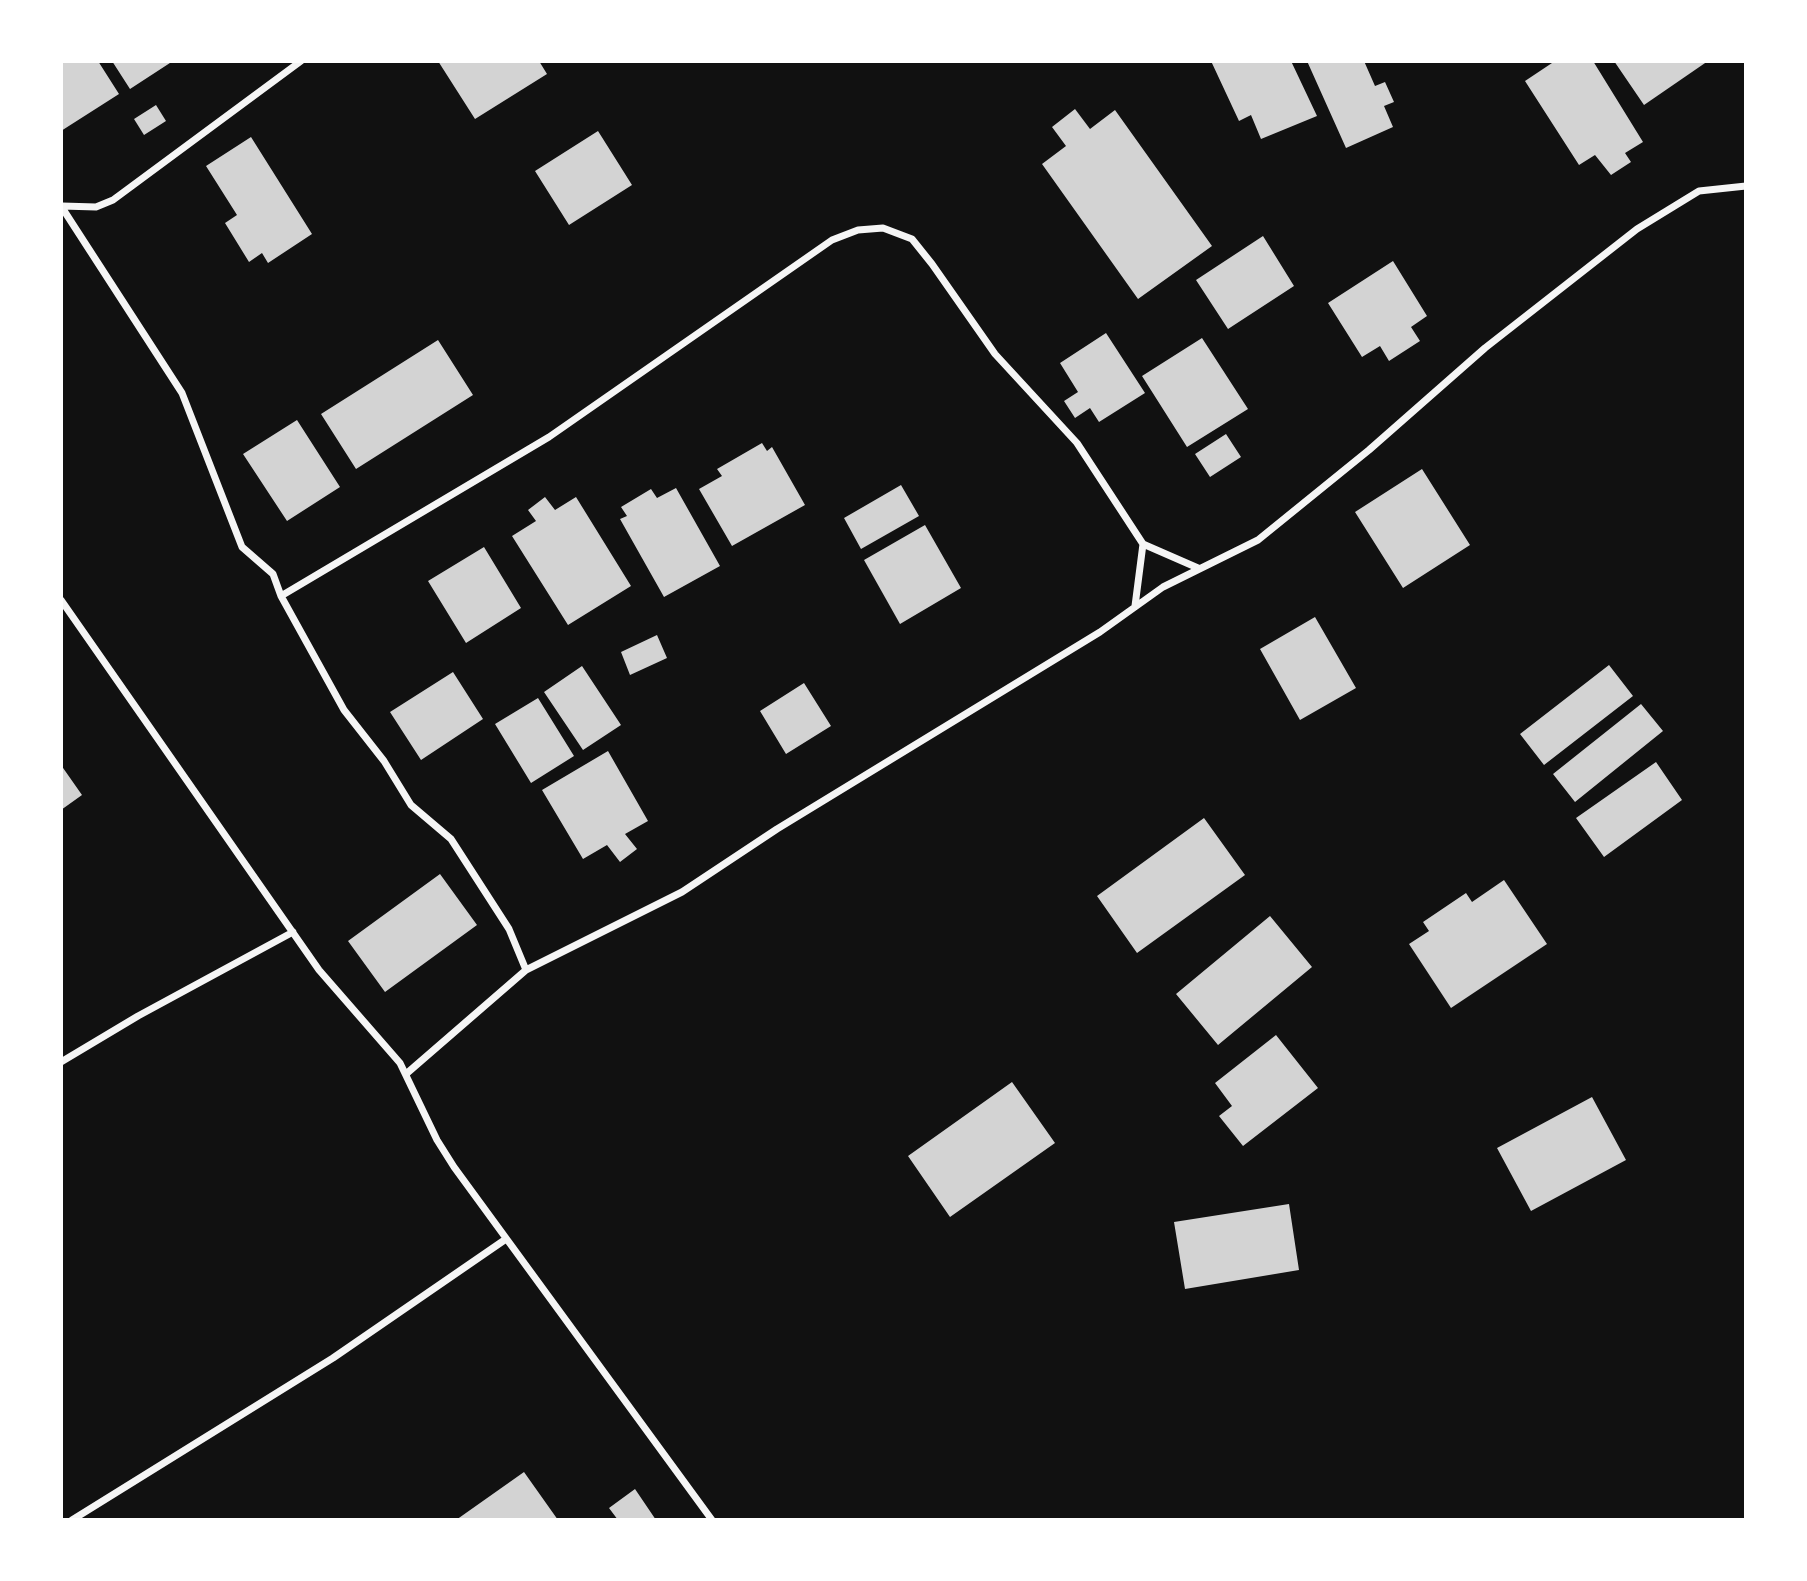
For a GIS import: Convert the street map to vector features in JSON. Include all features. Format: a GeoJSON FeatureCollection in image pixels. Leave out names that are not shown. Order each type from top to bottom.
{"type":"FeatureCollection","features":[{"type":"Feature","properties":{"kind":"street"},"geometry":{"type":"LineString","coordinates":[[61,206],[96,207],[113,200],[301,61]]}},
{"type":"Feature","properties":{"kind":"street"},"geometry":{"type":"LineString","coordinates":[[406,1074],[526,970],[682,892],[777,829],[1100,632],[1163,586],[1258,540],[1369,450],[1485,348],[1637,229],[1699,191],[1746,186]]}},
{"type":"Feature","properties":{"kind":"street"},"geometry":{"type":"LineString","coordinates":[[61,206],[183,393],[242,547],[273,573],[281,596],[344,710],[384,761],[411,805],[451,839],[509,929],[526,970]]}},
{"type":"Feature","properties":{"kind":"street"},"geometry":{"type":"LineString","coordinates":[[281,596],[549,437],[832,240],[859,230],[883,228],[907,236],[932,264],[995,354],[1077,443],[1143,544],[1198,568]]}},
{"type":"Feature","properties":{"kind":"street"},"geometry":{"type":"LineString","coordinates":[[1135,607],[1143,544]]}},
{"type":"Feature","properties":{"kind":"street"},"geometry":{"type":"LineString","coordinates":[[61,600],[319,970],[387,1043],[406,1074],[442,1149],[709,1519]]}},
{"type":"Feature","properties":{"kind":"street"},"geometry":{"type":"LineString","coordinates":[[61,1062],[138,1016],[293,932]]}},
{"type":"Feature","properties":{"kind":"street"},"geometry":{"type":"LineString","coordinates":[[72,1520],[333,1358],[506,1239]]}},
{"type":"Feature","properties":{"kind":"building"},"geometry":{"type":"Polygon","coordinates":[[[61,61],[98,61],[119,94],[61,131],[61,61]]]}},
{"type":"Feature","properties":{"kind":"building"},"geometry":{"type":"Polygon","coordinates":[[[112,61],[173,61],[130,89],[112,61]]]}},
{"type":"Feature","properties":{"kind":"building"},"geometry":{"type":"Polygon","coordinates":[[[438,61],[539,61],[547,74],[475,119],[438,61]]]}},
{"type":"Feature","properties":{"kind":"building"},"geometry":{"type":"Polygon","coordinates":[[[1211,61],[1291,61],[1317,116],[1261,139],[1251,115],[1239,121],[1211,61]]]}},
{"type":"Feature","properties":{"kind":"building"},"geometry":{"type":"Polygon","coordinates":[[[1307,61],[1364,61],[1375,86],[1385,82],[1394,102],[1384,106],[1393,127],[1346,148],[1307,61]]]}},
{"type":"Feature","properties":{"kind":"building"},"geometry":{"type":"Polygon","coordinates":[[[1555,61],[1593,61],[1643,142],[1625,153],[1631,162],[1611,175],[1595,155],[1579,165],[1525,81],[1555,61]]]}},
{"type":"Feature","properties":{"kind":"building"},"geometry":{"type":"Polygon","coordinates":[[[1614,61],[1708,61],[1644,105],[1614,61]]]}},
{"type":"Feature","properties":{"kind":"building"},"geometry":{"type":"Polygon","coordinates":[[[156,105],[166,121],[144,135],[134,119],[156,105]]]}},
{"type":"Feature","properties":{"kind":"building"},"geometry":{"type":"Polygon","coordinates":[[[1075,109],[1090,129],[1115,110],[1212,246],[1138,299],[1042,164],[1066,146],[1052,127],[1075,109]]]}},
{"type":"Feature","properties":{"kind":"building"},"geometry":{"type":"Polygon","coordinates":[[[598,131],[632,185],[569,225],[535,171],[598,131]]]}},
{"type":"Feature","properties":{"kind":"building"},"geometry":{"type":"Polygon","coordinates":[[[251,137],[312,234],[268,263],[262,253],[249,262],[225,223],[237,215],[206,166],[251,137]]]}},
{"type":"Feature","properties":{"kind":"building"},"geometry":{"type":"Polygon","coordinates":[[[1263,236],[1294,286],[1228,329],[1196,280],[1263,236]]]}},
{"type":"Feature","properties":{"kind":"building"},"geometry":{"type":"Polygon","coordinates":[[[1393,261],[1427,316],[1411,327],[1420,341],[1389,361],[1380,346],[1362,357],[1328,303],[1393,261]]]}},
{"type":"Feature","properties":{"kind":"building"},"geometry":{"type":"Polygon","coordinates":[[[1106,333],[1145,393],[1099,422],[1090,408],[1075,418],[1064,401],[1078,392],[1060,363],[1106,333]]]}},
{"type":"Feature","properties":{"kind":"building"},"geometry":{"type":"Polygon","coordinates":[[[1202,338],[1248,409],[1187,447],[1142,376],[1202,338]]]}},
{"type":"Feature","properties":{"kind":"building"},"geometry":{"type":"Polygon","coordinates":[[[438,340],[473,395],[356,469],[321,414],[438,340]]]}},
{"type":"Feature","properties":{"kind":"building"},"geometry":{"type":"Polygon","coordinates":[[[297,420],[340,487],[287,521],[243,454],[297,420]]]}},
{"type":"Feature","properties":{"kind":"building"},"geometry":{"type":"Polygon","coordinates":[[[1226,434],[1241,457],[1210,477],[1195,454],[1226,434]]]}},
{"type":"Feature","properties":{"kind":"building"},"geometry":{"type":"Polygon","coordinates":[[[762,443],[767,451],[772,447],[805,505],[732,546],[699,489],[722,476],[717,469],[762,443]]]}},
{"type":"Feature","properties":{"kind":"building"},"geometry":{"type":"Polygon","coordinates":[[[1422,469],[1470,545],[1403,588],[1355,512],[1422,469]]]}},
{"type":"Feature","properties":{"kind":"building"},"geometry":{"type":"Polygon","coordinates":[[[901,485],[919,516],[861,549],[844,518],[901,485]]]}},
{"type":"Feature","properties":{"kind":"building"},"geometry":{"type":"Polygon","coordinates":[[[676,488],[720,566],[664,597],[620,519],[627,516],[621,507],[651,489],[657,498],[676,488]]]}},
{"type":"Feature","properties":{"kind":"building"},"geometry":{"type":"Polygon","coordinates":[[[545,497],[555,510],[576,497],[631,586],[568,625],[512,536],[536,521],[528,510],[545,497]]]}},
{"type":"Feature","properties":{"kind":"building"},"geometry":{"type":"Polygon","coordinates":[[[925,525],[961,588],[900,624],[864,560],[925,525]]]}},
{"type":"Feature","properties":{"kind":"building"},"geometry":{"type":"Polygon","coordinates":[[[484,547],[521,608],[466,643],[428,581],[484,547]]]}},
{"type":"Feature","properties":{"kind":"building"},"geometry":{"type":"Polygon","coordinates":[[[1315,617],[1356,688],[1300,720],[1260,649],[1315,617]]]}},
{"type":"Feature","properties":{"kind":"building"},"geometry":{"type":"Polygon","coordinates":[[[657,635],[667,658],[630,675],[621,652],[657,635]]]}},
{"type":"Feature","properties":{"kind":"building"},"geometry":{"type":"Polygon","coordinates":[[[1609,665],[1633,696],[1544,765],[1520,734],[1609,665]]]}},
{"type":"Feature","properties":{"kind":"building"},"geometry":{"type":"Polygon","coordinates":[[[582,666],[621,725],[583,750],[544,692],[582,666]]]}},
{"type":"Feature","properties":{"kind":"building"},"geometry":{"type":"Polygon","coordinates":[[[453,672],[483,719],[421,760],[390,712],[453,672]]]}},
{"type":"Feature","properties":{"kind":"building"},"geometry":{"type":"Polygon","coordinates":[[[804,683],[831,726],[786,754],[760,711],[804,683]]]}},
{"type":"Feature","properties":{"kind":"building"},"geometry":{"type":"Polygon","coordinates":[[[538,698],[574,756],[531,783],[495,724],[538,698]]]}},
{"type":"Feature","properties":{"kind":"building"},"geometry":{"type":"Polygon","coordinates":[[[1641,704],[1663,731],[1575,802],[1553,774],[1641,704]]]}},
{"type":"Feature","properties":{"kind":"building"},"geometry":{"type":"Polygon","coordinates":[[[608,751],[648,821],[625,834],[637,849],[620,862],[607,845],[583,859],[542,790],[608,751]]]}},
{"type":"Feature","properties":{"kind":"building"},"geometry":{"type":"Polygon","coordinates":[[[1656,762],[1682,800],[1604,857],[1576,818],[1656,762]]]}},
{"type":"Feature","properties":{"kind":"building"},"geometry":{"type":"Polygon","coordinates":[[[61,765],[82,795],[61,810],[61,765]]]}},
{"type":"Feature","properties":{"kind":"building"},"geometry":{"type":"Polygon","coordinates":[[[1204,818],[1245,875],[1137,953],[1097,896],[1204,818]]]}},
{"type":"Feature","properties":{"kind":"building"},"geometry":{"type":"Polygon","coordinates":[[[440,874],[477,925],[385,992],[348,941],[440,874]]]}},
{"type":"Feature","properties":{"kind":"building"},"geometry":{"type":"Polygon","coordinates":[[[1504,880],[1547,944],[1451,1008],[1409,944],[1429,931],[1423,922],[1466,893],[1472,902],[1504,880]]]}},
{"type":"Feature","properties":{"kind":"building"},"geometry":{"type":"Polygon","coordinates":[[[1270,916],[1312,967],[1218,1045],[1176,994],[1270,916]]]}},
{"type":"Feature","properties":{"kind":"building"},"geometry":{"type":"Polygon","coordinates":[[[1276,1035],[1318,1088],[1243,1146],[1219,1116],[1232,1106],[1215,1083],[1276,1035]]]}},
{"type":"Feature","properties":{"kind":"building"},"geometry":{"type":"Polygon","coordinates":[[[1012,1082],[1055,1143],[950,1217],[908,1156],[1012,1082]]]}},
{"type":"Feature","properties":{"kind":"building"},"geometry":{"type":"Polygon","coordinates":[[[1592,1097],[1626,1160],[1531,1211],[1497,1148],[1592,1097]]]}},
{"type":"Feature","properties":{"kind":"building"},"geometry":{"type":"Polygon","coordinates":[[[1289,1204],[1299,1270],[1185,1289],[1174,1222],[1289,1204]]]}},
{"type":"Feature","properties":{"kind":"building"},"geometry":{"type":"Polygon","coordinates":[[[524,1472],[558,1520],[456,1520],[524,1472]]]}},
{"type":"Feature","properties":{"kind":"building"},"geometry":{"type":"Polygon","coordinates":[[[635,1489],[656,1520],[618,1520],[609,1508],[635,1489]]]}}]}
